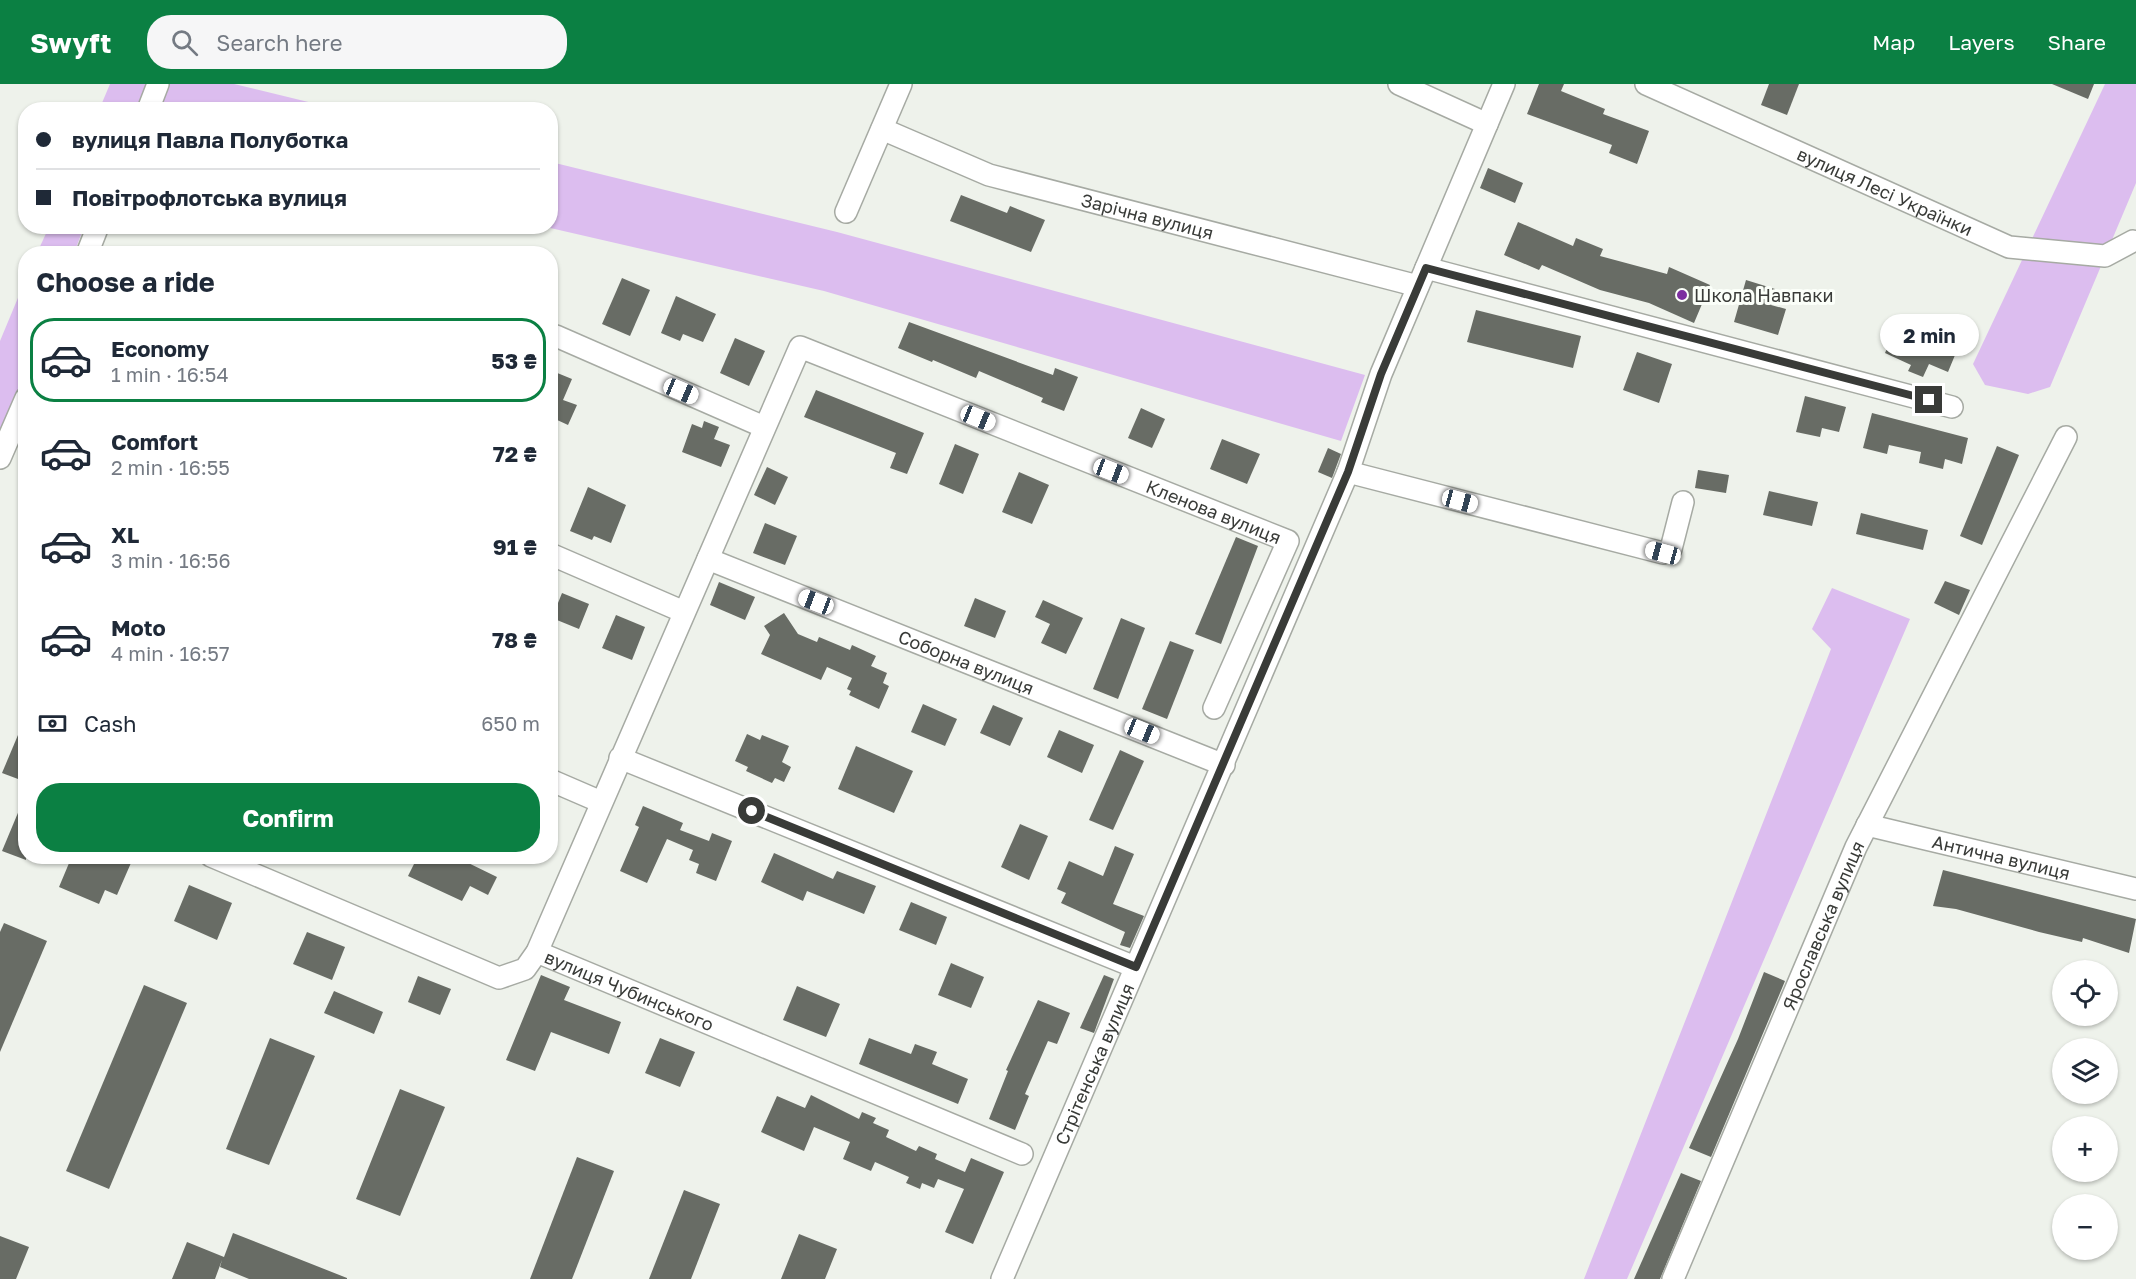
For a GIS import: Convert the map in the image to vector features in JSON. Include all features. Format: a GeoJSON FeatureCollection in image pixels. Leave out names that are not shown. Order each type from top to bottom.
{"type":"FeatureCollection","features":[{"type":"Feature","properties":{"kind":"street"},"geometry":{"type":"LineString","coordinates":[[151,102],[158,84]]}},
{"type":"Feature","properties":{"kind":"street"},"geometry":{"type":"LineString","coordinates":[[846,212],[901,84]]}},
{"type":"Feature","properties":{"kind":"street"},"geometry":{"type":"LineString","coordinates":[[1399,84],[1487,124]]}},
{"type":"Feature","properties":{"kind":"street","name":"Стрітенська вулиця"},"geometry":{"type":"LineString","coordinates":[[1002,1279],[1348,472],[1381,374],[1504,84]]}},
{"type":"Feature","properties":{"kind":"street","name":"вулиця Лесі Українки"},"geometry":{"type":"LineString","coordinates":[[1646,84],[2009,246],[2105,256],[2135,239]]}},
{"type":"Feature","properties":{"kind":"street","name":"Зарічна вулиця"},"geometry":{"type":"LineString","coordinates":[[882,129],[989,175],[1422,277],[1952,406]]}},
{"type":"Feature","properties":{"kind":"street"},"geometry":{"type":"LineString","coordinates":[[537,952],[764,427],[558,337]]}},
{"type":"Feature","properties":{"kind":"street","name":"Кленова вулиця"},"geometry":{"type":"LineString","coordinates":[[764,427],[800,347],[1288,542],[1214,708]]}},
{"type":"Feature","properties":{"kind":"street"},"geometry":{"type":"LineString","coordinates":[[0,458],[18,416]]}},
{"type":"Feature","properties":{"kind":"street","name":"Ярославська вулиця"},"geometry":{"type":"LineString","coordinates":[[1673,1279],[1867,825],[1994,582],[2066,437]]}},
{"type":"Feature","properties":{"kind":"street"},"geometry":{"type":"LineString","coordinates":[[1348,472],[1663,553],[1671,549],[1683,502]]}},
{"type":"Feature","properties":{"kind":"street"},"geometry":{"type":"LineString","coordinates":[[558,557],[684,612]]}},
{"type":"Feature","properties":{"kind":"street","name":"Соборна вулиця"},"geometry":{"type":"LineString","coordinates":[[708,559],[1224,765]]}},
{"type":"Feature","properties":{"kind":"street"},"geometry":{"type":"LineString","coordinates":[[620,758],[1136,967]]}},
{"type":"Feature","properties":{"kind":"street"},"geometry":{"type":"LineString","coordinates":[[558,783],[601,801]]}},
{"type":"Feature","properties":{"kind":"street","name":"Антична вулиця"},"geometry":{"type":"LineString","coordinates":[[1867,825],[2136,889]]}},
{"type":"Feature","properties":{"kind":"street","name":"вулиця Чубинського"},"geometry":{"type":"LineString","coordinates":[[230,864],[499,978],[525,969],[537,952],[1022,1154]]}},
{"type":"Feature","properties":{"kind":"shaded area"},"geometry":{"type":"Polygon","coordinates":[[[110,84],[234,84],[308,102],[102,102],[110,84]]]}},
{"type":"Feature","properties":{"kind":"shaded area"},"geometry":{"type":"Polygon","coordinates":[[[2105,84],[2136,84],[2136,183],[2050,387],[2028,394],[1985,385],[1973,364],[2105,84]]]}},
{"type":"Feature","properties":{"kind":"shaded area"},"geometry":{"type":"Polygon","coordinates":[[[558,164],[837,232],[1365,375],[1341,441],[824,291],[558,230],[558,164]]]}},
{"type":"Feature","properties":{"kind":"shaded area"},"geometry":{"type":"Polygon","coordinates":[[[46,234],[81,234],[77,246],[40,246],[46,234]]]}},
{"type":"Feature","properties":{"kind":"shaded area"},"geometry":{"type":"Polygon","coordinates":[[[18,298],[18,391],[0,437],[0,341],[18,298]]]}},
{"type":"Feature","properties":{"kind":"shaded area"},"geometry":{"type":"Polygon","coordinates":[[[1832,588],[1910,619],[1627,1279],[1584,1279],[1831,649],[1812,629],[1832,588]]]}},
{"type":"Feature","properties":{"kind":"building"},"geometry":{"type":"Polygon","coordinates":[[[1539,84],[1564,84],[1561,91],[1605,109],[1603,114],[1649,131],[1637,164],[1609,153],[1612,145],[1527,114],[1539,84]]]}},
{"type":"Feature","properties":{"kind":"building"},"geometry":{"type":"Polygon","coordinates":[[[1769,84],[1799,84],[1787,115],[1761,105],[1769,84]]]}},
{"type":"Feature","properties":{"kind":"building"},"geometry":{"type":"Polygon","coordinates":[[[2052,84],[2094,84],[2088,99],[2052,84]]]}},
{"type":"Feature","properties":{"kind":"building"},"geometry":{"type":"Polygon","coordinates":[[[1488,168],[1523,183],[1515,203],[1480,188],[1488,168]]]}},
{"type":"Feature","properties":{"kind":"building"},"geometry":{"type":"Polygon","coordinates":[[[961,195],[1007,213],[1010,206],[1045,220],[1031,252],[950,221],[961,195]]]}},
{"type":"Feature","properties":{"kind":"building"},"geometry":{"type":"Polygon","coordinates":[[[1518,222],[1573,246],[1576,238],[1603,249],[1600,256],[1667,274],[1669,267],[1710,285],[1694,323],[1649,303],[1600,290],[1542,265],[1539,270],[1504,255],[1518,222]]]}},
{"type":"Feature","properties":{"kind":"building"},"geometry":{"type":"Polygon","coordinates":[[[622,278],[650,290],[630,336],[602,324],[622,278]]]}},
{"type":"Feature","properties":{"kind":"building"},"geometry":{"type":"Polygon","coordinates":[[[1746,280],[1775,289],[1771,305],[1786,309],[1778,335],[1734,322],[1746,280]]]}},
{"type":"Feature","properties":{"kind":"building"},"geometry":{"type":"Polygon","coordinates":[[[676,296],[716,314],[703,342],[683,334],[680,341],[661,333],[676,296]]]}},
{"type":"Feature","properties":{"kind":"building"},"geometry":{"type":"Polygon","coordinates":[[[1476,310],[1581,336],[1573,368],[1467,342],[1476,310]]]}},
{"type":"Feature","properties":{"kind":"building"},"geometry":{"type":"Polygon","coordinates":[[[909,322],[1053,375],[1055,368],[1078,377],[1064,411],[1041,402],[1043,398],[979,371],[976,378],[898,348],[909,322]]]}},
{"type":"Feature","properties":{"kind":"building"},"geometry":{"type":"Polygon","coordinates":[[[1897,326],[1923,337],[1927,329],[1960,343],[1948,372],[1929,364],[1923,377],[1908,371],[1911,365],[1885,353],[1897,326]]]}},
{"type":"Feature","properties":{"kind":"building"},"geometry":{"type":"Polygon","coordinates":[[[735,338],[765,351],[749,386],[720,373],[735,338]]]}},
{"type":"Feature","properties":{"kind":"building"},"geometry":{"type":"Polygon","coordinates":[[[1637,352],[1672,364],[1659,403],[1623,390],[1637,352]]]}},
{"type":"Feature","properties":{"kind":"building"},"geometry":{"type":"Polygon","coordinates":[[[558,373],[572,379],[563,400],[577,405],[568,425],[558,420],[558,373]]]}},
{"type":"Feature","properties":{"kind":"building"},"geometry":{"type":"Polygon","coordinates":[[[816,390],[924,433],[907,474],[890,468],[896,453],[804,417],[816,390]]]}},
{"type":"Feature","properties":{"kind":"building"},"geometry":{"type":"Polygon","coordinates":[[[1805,396],[1846,407],[1839,432],[1822,428],[1820,437],[1796,432],[1805,396]]]}},
{"type":"Feature","properties":{"kind":"building"},"geometry":{"type":"Polygon","coordinates":[[[1141,408],[1165,419],[1152,448],[1128,438],[1141,408]]]}},
{"type":"Feature","properties":{"kind":"building"},"geometry":{"type":"Polygon","coordinates":[[[1872,413],[1968,438],[1962,464],[1945,459],[1943,469],[1919,463],[1921,452],[1889,445],[1887,454],[1863,448],[1872,413]]]}},
{"type":"Feature","properties":{"kind":"building"},"geometry":{"type":"Polygon","coordinates":[[[704,421],[719,427],[714,439],[730,445],[721,467],[682,452],[692,424],[702,428],[704,421]]]}},
{"type":"Feature","properties":{"kind":"building"},"geometry":{"type":"Polygon","coordinates":[[[1222,439],[1260,454],[1247,484],[1210,469],[1222,439]]]}},
{"type":"Feature","properties":{"kind":"building"},"geometry":{"type":"Polygon","coordinates":[[[955,444],[979,454],[963,494],[939,484],[955,444]]]}},
{"type":"Feature","properties":{"kind":"building"},"geometry":{"type":"Polygon","coordinates":[[[1997,446],[2019,455],[1982,545],[1960,536],[1997,446]]]}},
{"type":"Feature","properties":{"kind":"building"},"geometry":{"type":"Polygon","coordinates":[[[1328,448],[1341,454],[1332,478],[1318,472],[1328,448]]]}},
{"type":"Feature","properties":{"kind":"building"},"geometry":{"type":"Polygon","coordinates":[[[767,467],[788,477],[775,505],[754,495],[767,467]]]}},
{"type":"Feature","properties":{"kind":"building"},"geometry":{"type":"Polygon","coordinates":[[[1698,470],[1729,475],[1726,493],[1695,488],[1698,470]]]}},
{"type":"Feature","properties":{"kind":"building"},"geometry":{"type":"Polygon","coordinates":[[[1019,472],[1049,485],[1032,524],[1002,512],[1019,472]]]}},
{"type":"Feature","properties":{"kind":"building"},"geometry":{"type":"Polygon","coordinates":[[[588,487],[626,505],[611,543],[594,536],[592,540],[570,531],[588,487]]]}},
{"type":"Feature","properties":{"kind":"building"},"geometry":{"type":"Polygon","coordinates":[[[1769,491],[1818,502],[1812,526],[1763,515],[1769,491]]]}},
{"type":"Feature","properties":{"kind":"building"},"geometry":{"type":"Polygon","coordinates":[[[1861,513],[1928,530],[1923,550],[1856,534],[1861,513]]]}},
{"type":"Feature","properties":{"kind":"building"},"geometry":{"type":"Polygon","coordinates":[[[765,523],[797,536],[785,565],[753,553],[765,523]]]}},
{"type":"Feature","properties":{"kind":"building"},"geometry":{"type":"Polygon","coordinates":[[[1236,537],[1258,546],[1221,644],[1195,634],[1236,537]]]}},
{"type":"Feature","properties":{"kind":"building"},"geometry":{"type":"Polygon","coordinates":[[[1945,581],[1970,590],[1959,615],[1934,603],[1945,581]]]}},
{"type":"Feature","properties":{"kind":"building"},"geometry":{"type":"Polygon","coordinates":[[[719,582],[755,597],[745,620],[710,605],[719,582]]]}},
{"type":"Feature","properties":{"kind":"building"},"geometry":{"type":"Polygon","coordinates":[[[562,593],[589,604],[579,629],[558,620],[558,603],[562,593]]]}},
{"type":"Feature","properties":{"kind":"building"},"geometry":{"type":"Polygon","coordinates":[[[975,598],[1006,611],[995,638],[964,626],[975,598]]]}},
{"type":"Feature","properties":{"kind":"building"},"geometry":{"type":"Polygon","coordinates":[[[1043,600],[1083,618],[1066,654],[1041,643],[1050,624],[1035,617],[1043,600]]]}},
{"type":"Feature","properties":{"kind":"building"},"geometry":{"type":"Polygon","coordinates":[[[784,613],[798,634],[817,642],[819,637],[850,650],[852,645],[876,656],[871,666],[887,673],[883,683],[889,686],[879,709],[849,695],[851,691],[847,689],[852,678],[827,667],[821,680],[761,654],[770,635],[764,626],[784,613]]]}},
{"type":"Feature","properties":{"kind":"building"},"geometry":{"type":"Polygon","coordinates":[[[616,615],[645,627],[632,660],[602,648],[616,615]]]}},
{"type":"Feature","properties":{"kind":"building"},"geometry":{"type":"Polygon","coordinates":[[[1121,618],[1145,628],[1118,699],[1093,689],[1121,618]]]}},
{"type":"Feature","properties":{"kind":"building"},"geometry":{"type":"Polygon","coordinates":[[[1170,641],[1194,650],[1167,719],[1142,709],[1170,641]]]}},
{"type":"Feature","properties":{"kind":"building"},"geometry":{"type":"Polygon","coordinates":[[[923,704],[957,719],[945,746],[911,732],[923,704]]]}},
{"type":"Feature","properties":{"kind":"building"},"geometry":{"type":"Polygon","coordinates":[[[993,705],[1023,718],[1010,746],[980,733],[993,705]]]}},
{"type":"Feature","properties":{"kind":"building"},"geometry":{"type":"Polygon","coordinates":[[[1059,730],[1094,745],[1082,773],[1047,757],[1059,730]]]}},
{"type":"Feature","properties":{"kind":"building"},"geometry":{"type":"Polygon","coordinates":[[[747,734],[760,740],[762,735],[789,746],[782,762],[791,767],[784,782],[775,778],[772,783],[746,771],[748,767],[735,761],[747,734]]]}},
{"type":"Feature","properties":{"kind":"building"},"geometry":{"type":"Polygon","coordinates":[[[18,735],[18,779],[2,773],[18,735]]]}},
{"type":"Feature","properties":{"kind":"building"},"geometry":{"type":"Polygon","coordinates":[[[856,746],[913,771],[894,813],[838,789],[856,746]]]}},
{"type":"Feature","properties":{"kind":"building"},"geometry":{"type":"Polygon","coordinates":[[[1120,750],[1144,761],[1113,830],[1089,820],[1120,750]]]}},
{"type":"Feature","properties":{"kind":"building"},"geometry":{"type":"Polygon","coordinates":[[[643,806],[683,823],[680,830],[709,841],[712,833],[732,841],[716,881],[696,873],[699,864],[689,860],[693,850],[667,839],[647,883],[620,871],[639,827],[635,825],[643,806]]]}},
{"type":"Feature","properties":{"kind":"building"},"geometry":{"type":"Polygon","coordinates":[[[18,813],[18,857],[2,851],[18,813]]]}},
{"type":"Feature","properties":{"kind":"building"},"geometry":{"type":"Polygon","coordinates":[[[1020,824],[1048,836],[1029,880],[1001,867],[1020,824]]]}},
{"type":"Feature","properties":{"kind":"building"},"geometry":{"type":"Polygon","coordinates":[[[1115,846],[1134,854],[1113,904],[1144,916],[1130,948],[1120,945],[1125,932],[1061,903],[1066,893],[1057,889],[1069,861],[1103,876],[1115,846]]]}},
{"type":"Feature","properties":{"kind":"building"},"geometry":{"type":"Polygon","coordinates":[[[774,853],[833,879],[837,871],[876,886],[864,914],[807,891],[803,901],[761,882],[774,853]]]}},
{"type":"Feature","properties":{"kind":"building"},"geometry":{"type":"Polygon","coordinates":[[[69,864],[131,864],[117,895],[105,890],[99,904],[59,887],[69,864]]]}},
{"type":"Feature","properties":{"kind":"building"},"geometry":{"type":"Polygon","coordinates":[[[414,864],[470,864],[497,877],[488,895],[470,886],[462,901],[408,876],[414,864]]]}},
{"type":"Feature","properties":{"kind":"building"},"geometry":{"type":"Polygon","coordinates":[[[1943,870],[2136,919],[2129,953],[2083,938],[2082,942],[1956,909],[1933,906],[1943,870]]]}},
{"type":"Feature","properties":{"kind":"building"},"geometry":{"type":"Polygon","coordinates":[[[189,885],[232,903],[217,940],[174,921],[189,885]]]}},
{"type":"Feature","properties":{"kind":"building"},"geometry":{"type":"Polygon","coordinates":[[[911,902],[947,917],[936,945],[899,930],[911,902]]]}},
{"type":"Feature","properties":{"kind":"building"},"geometry":{"type":"Polygon","coordinates":[[[4,923],[47,941],[0,1052],[0,932],[4,923]]]}},
{"type":"Feature","properties":{"kind":"building"},"geometry":{"type":"Polygon","coordinates":[[[307,932],[345,947],[332,980],[293,964],[307,932]]]}},
{"type":"Feature","properties":{"kind":"building"},"geometry":{"type":"Polygon","coordinates":[[[951,963],[984,977],[971,1008],[938,995],[951,963]]]}},
{"type":"Feature","properties":{"kind":"building"},"geometry":{"type":"Polygon","coordinates":[[[1764,972],[1785,981],[1711,1157],[1689,1148],[1738,1039],[1764,972]]]}},
{"type":"Feature","properties":{"kind":"building"},"geometry":{"type":"Polygon","coordinates":[[[541,975],[570,987],[564,1000],[621,1022],[609,1054],[551,1032],[535,1071],[506,1060],[541,975]]]}},
{"type":"Feature","properties":{"kind":"building"},"geometry":{"type":"Polygon","coordinates":[[[1104,975],[1114,979],[1094,1033],[1080,1028],[1104,975]]]}},
{"type":"Feature","properties":{"kind":"building"},"geometry":{"type":"Polygon","coordinates":[[[418,976],[451,989],[440,1015],[408,1002],[418,976]]]}},
{"type":"Feature","properties":{"kind":"building"},"geometry":{"type":"Polygon","coordinates":[[[144,985],[187,1003],[109,1189],[66,1171],[144,985]]]}},
{"type":"Feature","properties":{"kind":"building"},"geometry":{"type":"Polygon","coordinates":[[[797,986],[840,1004],[826,1037],[783,1020],[797,986]]]}},
{"type":"Feature","properties":{"kind":"building"},"geometry":{"type":"Polygon","coordinates":[[[334,991],[383,1012],[374,1034],[324,1013],[334,991]]]}},
{"type":"Feature","properties":{"kind":"building"},"geometry":{"type":"Polygon","coordinates":[[[1038,1000],[1070,1013],[1057,1044],[1048,1041],[1025,1094],[1029,1096],[1015,1130],[989,1119],[1008,1071],[1006,1070],[1038,1000]]]}},
{"type":"Feature","properties":{"kind":"building"},"geometry":{"type":"Polygon","coordinates":[[[270,1038],[315,1056],[269,1165],[226,1149],[270,1038]]]}},
{"type":"Feature","properties":{"kind":"building"},"geometry":{"type":"Polygon","coordinates":[[[660,1038],[695,1052],[680,1087],[645,1073],[660,1038]]]}},
{"type":"Feature","properties":{"kind":"building"},"geometry":{"type":"Polygon","coordinates":[[[869,1038],[911,1054],[915,1044],[937,1052],[932,1064],[968,1079],[958,1104],[859,1064],[869,1038]]]}},
{"type":"Feature","properties":{"kind":"building"},"geometry":{"type":"Polygon","coordinates":[[[400,1089],[445,1107],[400,1216],[356,1199],[400,1089]]]}},
{"type":"Feature","properties":{"kind":"building"},"geometry":{"type":"Polygon","coordinates":[[[811,1095],[859,1119],[862,1112],[876,1118],[873,1123],[889,1130],[886,1137],[916,1151],[919,1146],[937,1154],[935,1159],[965,1172],[971,1158],[1004,1172],[973,1244],[945,1232],[964,1189],[938,1179],[934,1188],[922,1183],[920,1189],[906,1183],[909,1177],[875,1162],[871,1171],[843,1159],[850,1142],[814,1127],[804,1151],[761,1132],[777,1096],[805,1108],[811,1095]]]}},
{"type":"Feature","properties":{"kind":"building"},"geometry":{"type":"Polygon","coordinates":[[[577,1157],[614,1171],[572,1279],[530,1279],[577,1157]]]}},
{"type":"Feature","properties":{"kind":"building"},"geometry":{"type":"Polygon","coordinates":[[[1681,1173],[1701,1181],[1660,1279],[1634,1279],[1681,1173]]]}},
{"type":"Feature","properties":{"kind":"building"},"geometry":{"type":"Polygon","coordinates":[[[684,1190],[720,1204],[691,1279],[649,1279],[684,1190]]]}},
{"type":"Feature","properties":{"kind":"building"},"geometry":{"type":"Polygon","coordinates":[[[233,1233],[347,1279],[249,1279],[220,1267],[222,1260],[215,1279],[172,1279],[187,1242],[224,1257],[233,1233]]]}},
{"type":"Feature","properties":{"kind":"building"},"geometry":{"type":"Polygon","coordinates":[[[799,1234],[837,1249],[825,1279],[781,1279],[799,1234]]]}},
{"type":"Feature","properties":{"kind":"building"},"geometry":{"type":"Polygon","coordinates":[[[0,1236],[29,1247],[16,1279],[0,1279],[0,1236]]]}},
{"type":"Feature","properties":{"kind":"place","name":"Школа Навпаки"},"geometry":{"type":"Point","coordinates":[1682,295]}},
{"type":"Feature","properties":{"kind":"route"},"geometry":{"type":"LineString","coordinates":[[752,811],[1136,967],[1348,472],[1381,374],[1426,268],[1929,400]]}}]}
